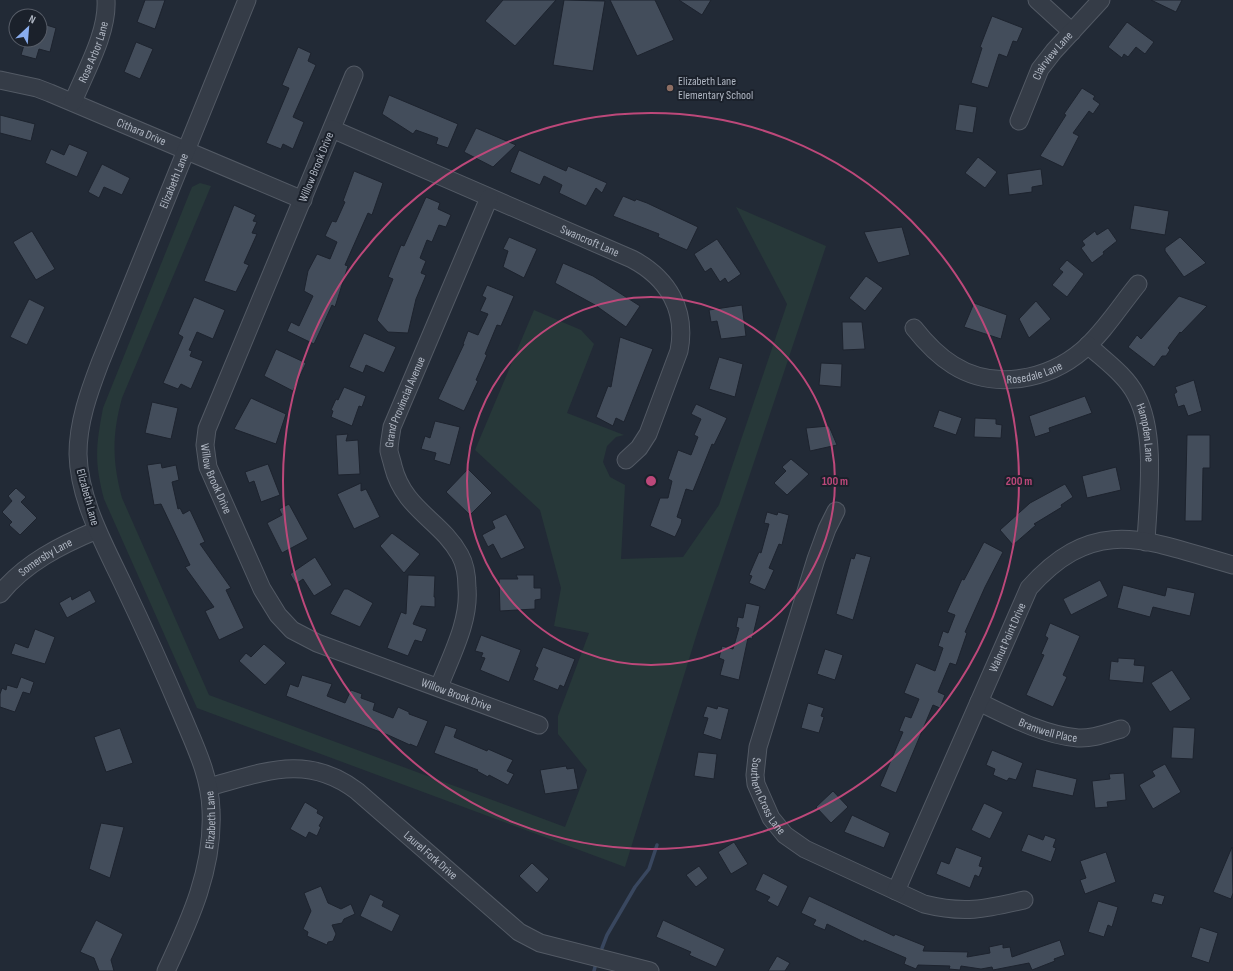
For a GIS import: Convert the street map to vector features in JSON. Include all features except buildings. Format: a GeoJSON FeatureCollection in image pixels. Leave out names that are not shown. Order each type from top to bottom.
{"type":"FeatureCollection","features":[{"type":"Feature","properties":{"kind":"street","name":"Rose Arbor Lane"},"geometry":{"type":"LineString","coordinates":[[73,102],[102,29],[106,9],[106,0]]}},
{"type":"Feature","properties":{"kind":"street","name":"Elizabeth Lane"},"geometry":{"type":"LineString","coordinates":[[166,971],[194,910],[205,875],[210,845],[212,811],[209,787],[197,752],[174,696],[97,530],[80,468],[79,437],[84,408],[100,363],[247,0]]}},
{"type":"Feature","properties":{"kind":"street"},"geometry":{"type":"LineString","coordinates":[[1037,0],[1072,32]]}},
{"type":"Feature","properties":{"kind":"street","name":"Clairview Lane"},"geometry":{"type":"LineString","coordinates":[[1019,121],[1040,69],[1101,0]]}},
{"type":"Feature","properties":{"kind":"street","name":"Willow Brook Drive"},"geometry":{"type":"LineString","coordinates":[[354,75],[207,429],[205,445],[208,467],[262,589],[278,615],[292,630],[318,643],[439,686],[539,725]]}},
{"type":"Feature","properties":{"kind":"street","name":"Cithara Drive"},"geometry":{"type":"LineString","coordinates":[[0,80],[37,88],[73,102],[187,149],[303,200]]}},
{"type":"Feature","properties":{"kind":"street","name":"Swancroft Lane"},"geometry":{"type":"LineString","coordinates":[[332,129],[489,198],[632,258],[650,268],[663,283],[674,300],[681,320],[682,337],[679,351],[648,434],[640,448],[626,460]]}},
{"type":"Feature","properties":{"kind":"street","name":"Grand Provincial Avenue"},"geometry":{"type":"LineString","coordinates":[[439,686],[465,614],[468,589],[465,570],[460,556],[453,544],[415,506],[402,490],[389,452],[390,441],[392,427],[489,198]]}},
{"type":"Feature","properties":{"kind":"street","name":"Rosedale Lane"},"geometry":{"type":"LineString","coordinates":[[914,328],[930,348],[954,366],[978,376],[1015,381],[1049,371],[1072,358],[1088,345],[1138,284]]}},
{"type":"Feature","properties":{"kind":"street","name":"Hampden Lane"},"geometry":{"type":"LineString","coordinates":[[1088,345],[1122,376],[1136,394],[1142,409],[1148,431],[1149,453],[1146,542]]}},
{"type":"Feature","properties":{"kind":"street","name":"Southern Cross Lane"},"geometry":{"type":"LineString","coordinates":[[836,511],[826,530],[816,559],[758,746],[754,775],[756,784],[771,818],[795,843],[924,904],[946,909],[965,911],[996,907],[1024,900]]}},
{"type":"Feature","properties":{"kind":"street","name":"Somersby Lane"},"geometry":{"type":"LineString","coordinates":[[2,586],[48,553],[72,540],[97,530]]}},
{"type":"Feature","properties":{"kind":"street","name":"Walnut Point Drive"},"geometry":{"type":"LineString","coordinates":[[896,891],[1029,588],[1044,571],[1063,556],[1089,543],[1108,539],[1146,542],[1233,565]]}},
{"type":"Feature","properties":{"kind":"street","name":"Bramwell Place"},"geometry":{"type":"LineString","coordinates":[[979,702],[1050,733],[1079,738],[1098,736],[1121,730]]}},
{"type":"Feature","properties":{"kind":"street","name":"Laurel Fork Drive"},"geometry":{"type":"LineString","coordinates":[[209,787],[287,768],[303,769],[335,776],[357,791],[519,932],[540,943],[650,971]]}},
{"type":"Feature","properties":{"kind":"shaded area"},"geometry":{"type":"Polygon","coordinates":[[[200,183],[211,186],[122,398],[116,424],[114,448],[116,472],[122,498],[209,695],[565,827],[587,770],[558,734],[558,716],[589,633],[554,626],[561,588],[540,510],[475,450],[534,310],[581,330],[594,344],[567,413],[624,435],[616,437],[607,446],[603,462],[610,477],[625,485],[621,559],[683,557],[719,505],[787,304],[736,207],[826,246],[698,630],[625,867],[197,708],[104,499],[97,464],[97,454],[103,408],[192,187],[200,183]]]}},
{"type":"Feature","properties":{"kind":"waterway"},"geometry":{"type":"LineString","coordinates":[[602,948],[607,935],[635,887],[649,869],[657,845]]}},
{"type":"Feature","properties":{"kind":"waterway"},"geometry":{"type":"LineString","coordinates":[[594,971],[595,967]]}},
{"type":"Feature","properties":{"kind":"place","name":"Elizabeth Lane Elementary School"},"geometry":{"type":"Point","coordinates":[670,88]}}]}
